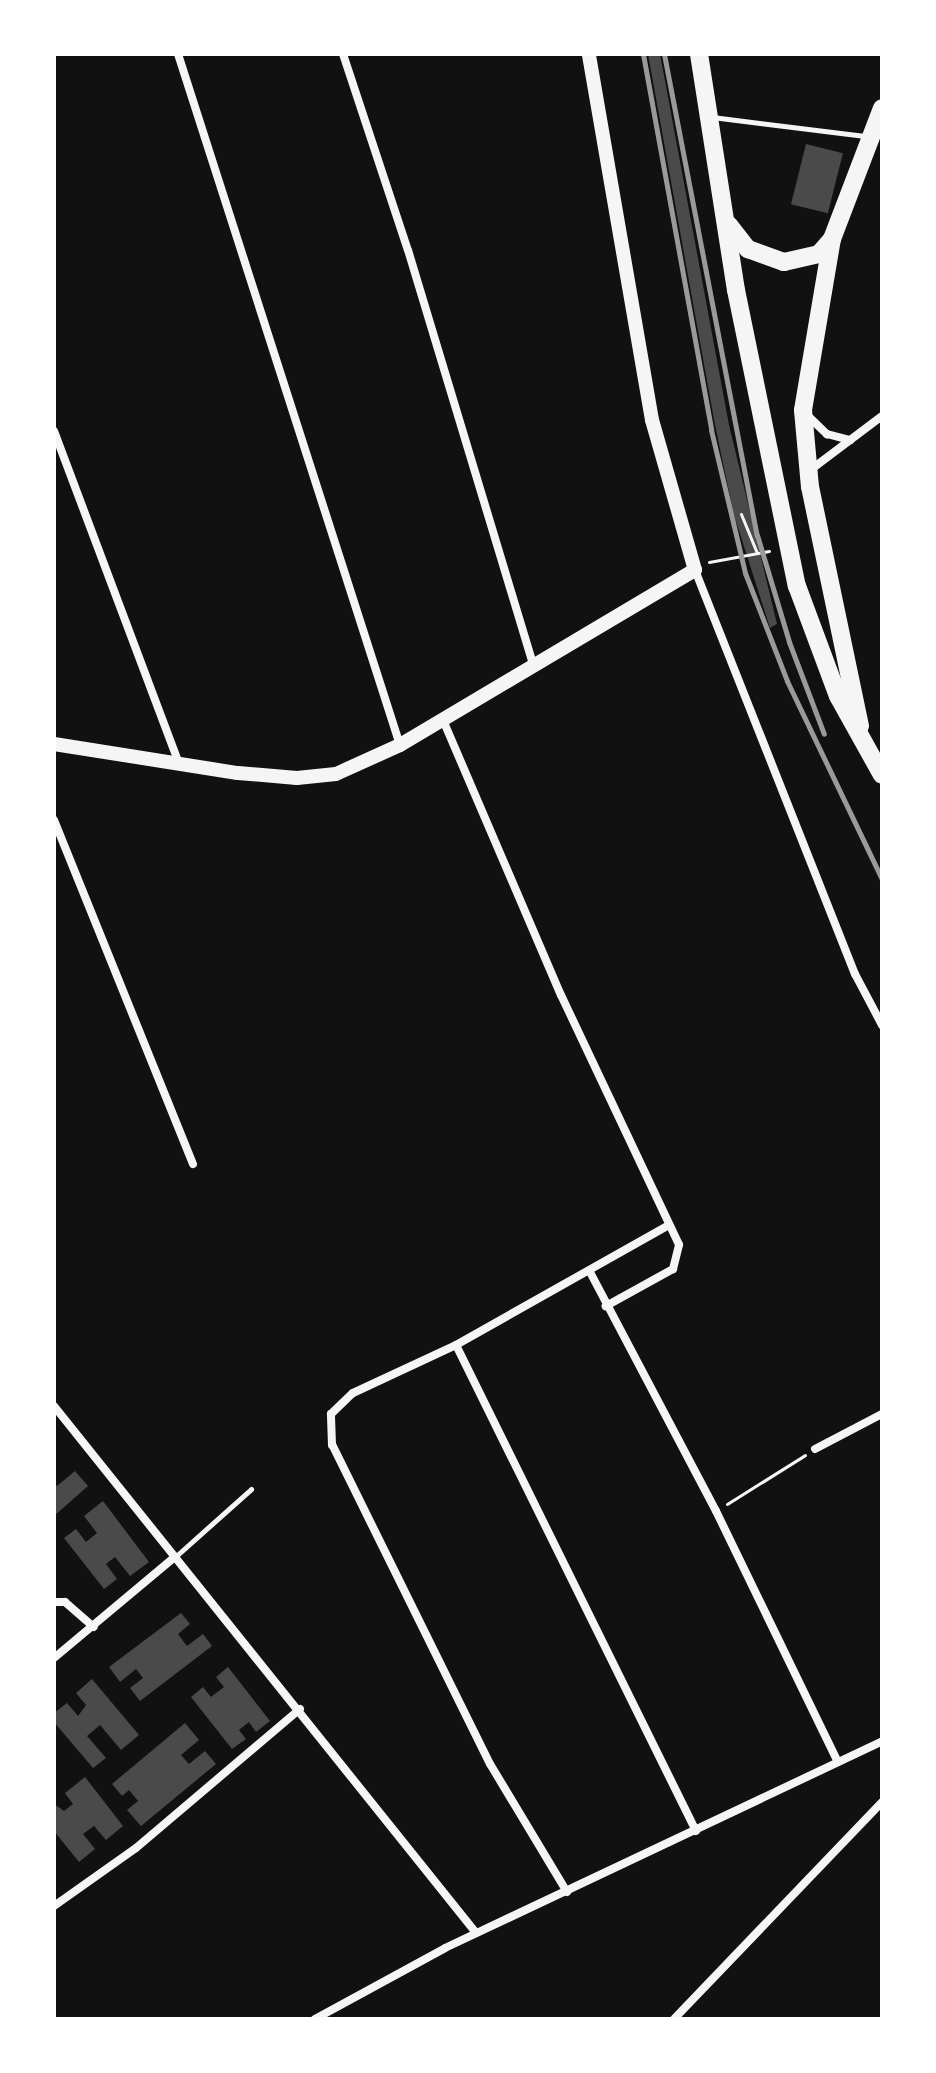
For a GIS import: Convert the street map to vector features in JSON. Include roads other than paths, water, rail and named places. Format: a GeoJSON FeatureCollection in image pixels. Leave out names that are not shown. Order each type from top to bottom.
{"type":"FeatureCollection","features":[{"type":"Feature","properties":{"kind":"main road"},"geometry":{"type":"LineString","coordinates":[[699,54],[736,290],[797,586],[827,671],[880,767]]}},
{"type":"Feature","properties":{"kind":"main road"},"geometry":{"type":"LineString","coordinates":[[862,737],[808,472],[803,410],[832,239],[882,108]]}},
{"type":"Feature","properties":{"kind":"main road"},"geometry":{"type":"LineString","coordinates":[[728,224],[748,249],[784,262],[819,254],[832,239]]}},
{"type":"Feature","properties":{"kind":"street"},"geometry":{"type":"LineString","coordinates":[[178,54],[400,745]]}},
{"type":"Feature","properties":{"kind":"street"},"geometry":{"type":"LineString","coordinates":[[343,54],[408,250],[533,665]]}},
{"type":"Feature","properties":{"kind":"street"},"geometry":{"type":"LineString","coordinates":[[589,54],[652,420],[700,566],[855,974],[882,1025]]}},
{"type":"Feature","properties":{"kind":"street"},"geometry":{"type":"LineString","coordinates":[[803,410],[827,434],[850,440]]}},
{"type":"Feature","properties":{"kind":"street"},"geometry":{"type":"LineString","coordinates":[[808,472],[882,416]]}},
{"type":"Feature","properties":{"kind":"street"},"geometry":{"type":"LineString","coordinates":[[54,431],[180,765]]}},
{"type":"Feature","properties":{"kind":"street"},"geometry":{"type":"LineString","coordinates":[[54,744],[180,765],[297,778],[336,774],[400,745],[700,566]]}},
{"type":"Feature","properties":{"kind":"street"},"geometry":{"type":"LineString","coordinates":[[443,720],[561,995],[679,1245],[677,1265],[606,1306]]}},
{"type":"Feature","properties":{"kind":"street"},"geometry":{"type":"LineString","coordinates":[[54,820],[193,1164]]}},
{"type":"Feature","properties":{"kind":"street"},"geometry":{"type":"LineString","coordinates":[[567,1892],[490,1764],[332,1445],[331,1414],[353,1393],[456,1345],[669,1225]]}},
{"type":"Feature","properties":{"kind":"street"},"geometry":{"type":"LineString","coordinates":[[590,1272],[716,1511],[838,1762]]}},
{"type":"Feature","properties":{"kind":"street"},"geometry":{"type":"LineString","coordinates":[[456,1345],[696,1831]]}},
{"type":"Feature","properties":{"kind":"street"},"geometry":{"type":"LineString","coordinates":[[54,1406],[300,1709],[476,1933]]}},
{"type":"Feature","properties":{"kind":"street"},"geometry":{"type":"LineString","coordinates":[[815,1449],[882,1414]]}},
{"type":"Feature","properties":{"kind":"street"},"geometry":{"type":"LineString","coordinates":[[54,1424],[63,1417]]}},
{"type":"Feature","properties":{"kind":"street"},"geometry":{"type":"LineString","coordinates":[[54,1658],[175,1557]]}},
{"type":"Feature","properties":{"kind":"street"},"geometry":{"type":"LineString","coordinates":[[54,1602],[65,1602],[94,1627]]}},
{"type":"Feature","properties":{"kind":"street"},"geometry":{"type":"LineString","coordinates":[[54,1906],[136,1848],[300,1709]]}},
{"type":"Feature","properties":{"kind":"street"},"geometry":{"type":"LineString","coordinates":[[315,2019],[476,1933],[882,1741]]}},
{"type":"Feature","properties":{"kind":"street"},"geometry":{"type":"LineString","coordinates":[[674,2019],[882,1802]]}},
{"type":"Feature","properties":{"kind":"lane"},"geometry":{"type":"LineString","coordinates":[[709,117],[870,136]]}},
{"type":"Feature","properties":{"kind":"lane"},"geometry":{"type":"LineString","coordinates":[[175,1557],[251,1489]]}},
{"type":"Feature","properties":{"kind":"railway"},"geometry":{"type":"LineString","coordinates":[[643,54],[711,430],[745,573],[787,681],[882,879]]}},
{"type":"Feature","properties":{"kind":"railway"},"geometry":{"type":"LineString","coordinates":[[664,54],[757,535],[789,642],[824,734]]}}]}
